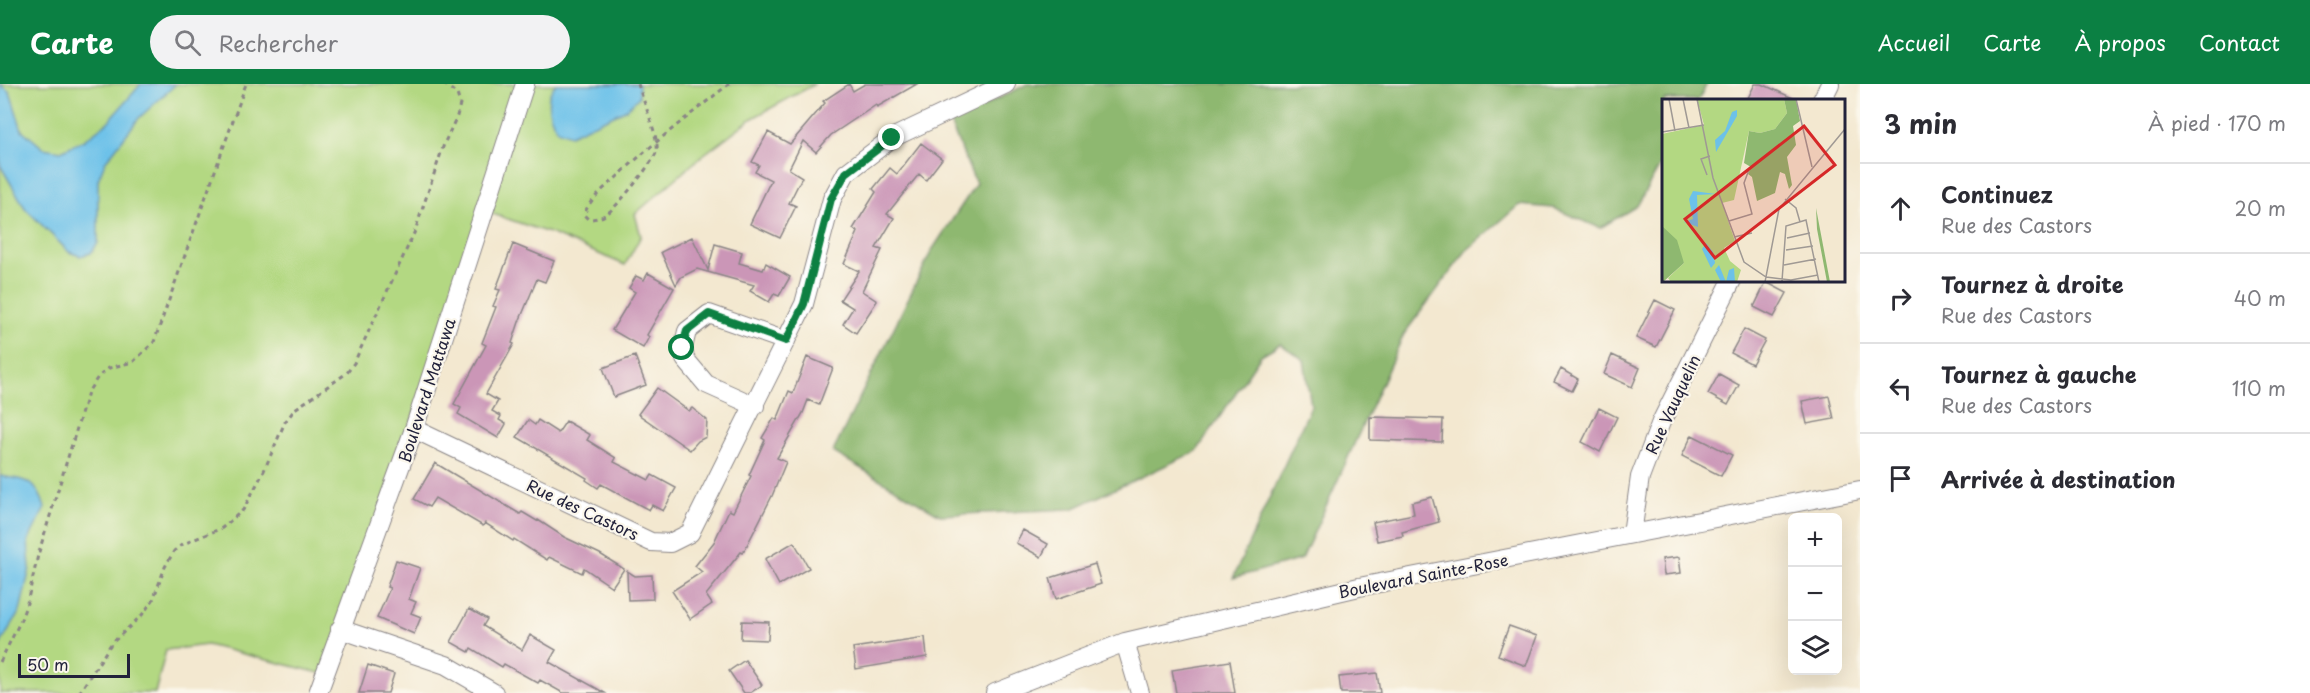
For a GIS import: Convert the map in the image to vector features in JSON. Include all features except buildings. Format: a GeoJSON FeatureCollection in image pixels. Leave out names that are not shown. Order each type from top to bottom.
{"type":"FeatureCollection","features":[{"type":"Feature","properties":{"kind":"street","name":"Boulevard Mattawa"},"geometry":{"type":"LineString","coordinates":[[318,693],[414,429],[525,84]]}},
{"type":"Feature","properties":{"kind":"street","name":"Rue des Castors"},"geometry":{"type":"LineString","coordinates":[[414,429],[651,542],[670,543],[690,533],[804,304],[831,199],[846,173],[892,138],[1006,84]]}},
{"type":"Feature","properties":{"kind":"street"},"geometry":{"type":"LineString","coordinates":[[1822,99],[1830,84]]}},
{"type":"Feature","properties":{"kind":"street","name":"Rue Vauquelin"},"geometry":{"type":"LineString","coordinates":[[1632,534],[1640,477],[1661,422],[1731,282]]}},
{"type":"Feature","properties":{"kind":"street"},"geometry":{"type":"LineString","coordinates":[[754,406],[706,384],[685,358],[682,348],[687,331],[709,314],[786,341]]}},
{"type":"Feature","properties":{"kind":"street","name":"Boulevard Sainte-Rose"},"geometry":{"type":"LineString","coordinates":[[995,693],[1125,642],[1359,587],[1860,490]]}},
{"type":"Feature","properties":{"kind":"street"},"geometry":{"type":"LineString","coordinates":[[340,629],[446,665],[494,693]]}},
{"type":"Feature","properties":{"kind":"street"},"geometry":{"type":"LineString","coordinates":[[1125,642],[1140,693]]}},
{"type":"Feature","properties":{"kind":"path"},"geometry":{"type":"LineString","coordinates":[[0,662],[27,603],[38,555],[88,392],[98,377],[109,368],[133,362],[154,342],[246,84]]}},
{"type":"Feature","properties":{"kind":"path"},"geometry":{"type":"LineString","coordinates":[[79,693],[111,644],[122,631],[142,615],[153,600],[165,567],[174,552],[183,544],[222,528],[243,510],[263,473],[285,422],[295,409],[347,373],[354,363],[415,231],[444,144],[458,116],[460,104],[457,94],[444,84]]}},
{"type":"Feature","properties":{"kind":"path"},"geometry":{"type":"LineString","coordinates":[[638,84],[656,140],[657,151],[648,166],[609,212],[598,219],[588,219],[584,215],[594,198],[656,140],[729,84]]}},
{"type":"Feature","properties":{"kind":"green space"},"geometry":{"type":"Polygon","coordinates":[[[0,84],[815,84],[751,119],[703,155],[635,214],[641,236],[625,265],[552,234],[484,211],[324,674],[207,645],[166,650],[155,693],[0,693],[0,84]]]}},
{"type":"Feature","properties":{"kind":"green space"},"geometry":{"type":"Polygon","coordinates":[[[1027,84],[1707,84],[1699,99],[1662,99],[1662,162],[1637,206],[1600,228],[1553,208],[1519,205],[1466,251],[1404,334],[1302,559],[1233,578],[1311,406],[1304,360],[1280,344],[1261,355],[1197,451],[1072,509],[940,515],[833,452],[932,250],[976,184],[950,123],[1027,84]]]}},
{"type":"Feature","properties":{"kind":"water"},"geometry":{"type":"Polygon","coordinates":[[[0,84],[10,92],[22,130],[43,148],[61,151],[84,140],[108,122],[141,84],[176,84],[139,118],[105,162],[98,180],[98,243],[91,253],[80,256],[69,252],[25,208],[0,165],[0,84]]]}},
{"type":"Feature","properties":{"kind":"water"},"geometry":{"type":"Polygon","coordinates":[[[556,84],[639,84],[639,97],[625,110],[570,135],[557,130],[550,113],[548,101],[556,84]]]}},
{"type":"Feature","properties":{"kind":"water"},"geometry":{"type":"Polygon","coordinates":[[[0,476],[29,483],[38,492],[45,508],[28,541],[30,568],[20,611],[0,645],[0,476]]]}},
{"type":"Feature","properties":{"kind":"route"},"geometry":{"type":"LineString","coordinates":[[682,348],[687,331],[709,314],[786,341],[804,304],[831,199],[846,173],[892,138]]}}]}
